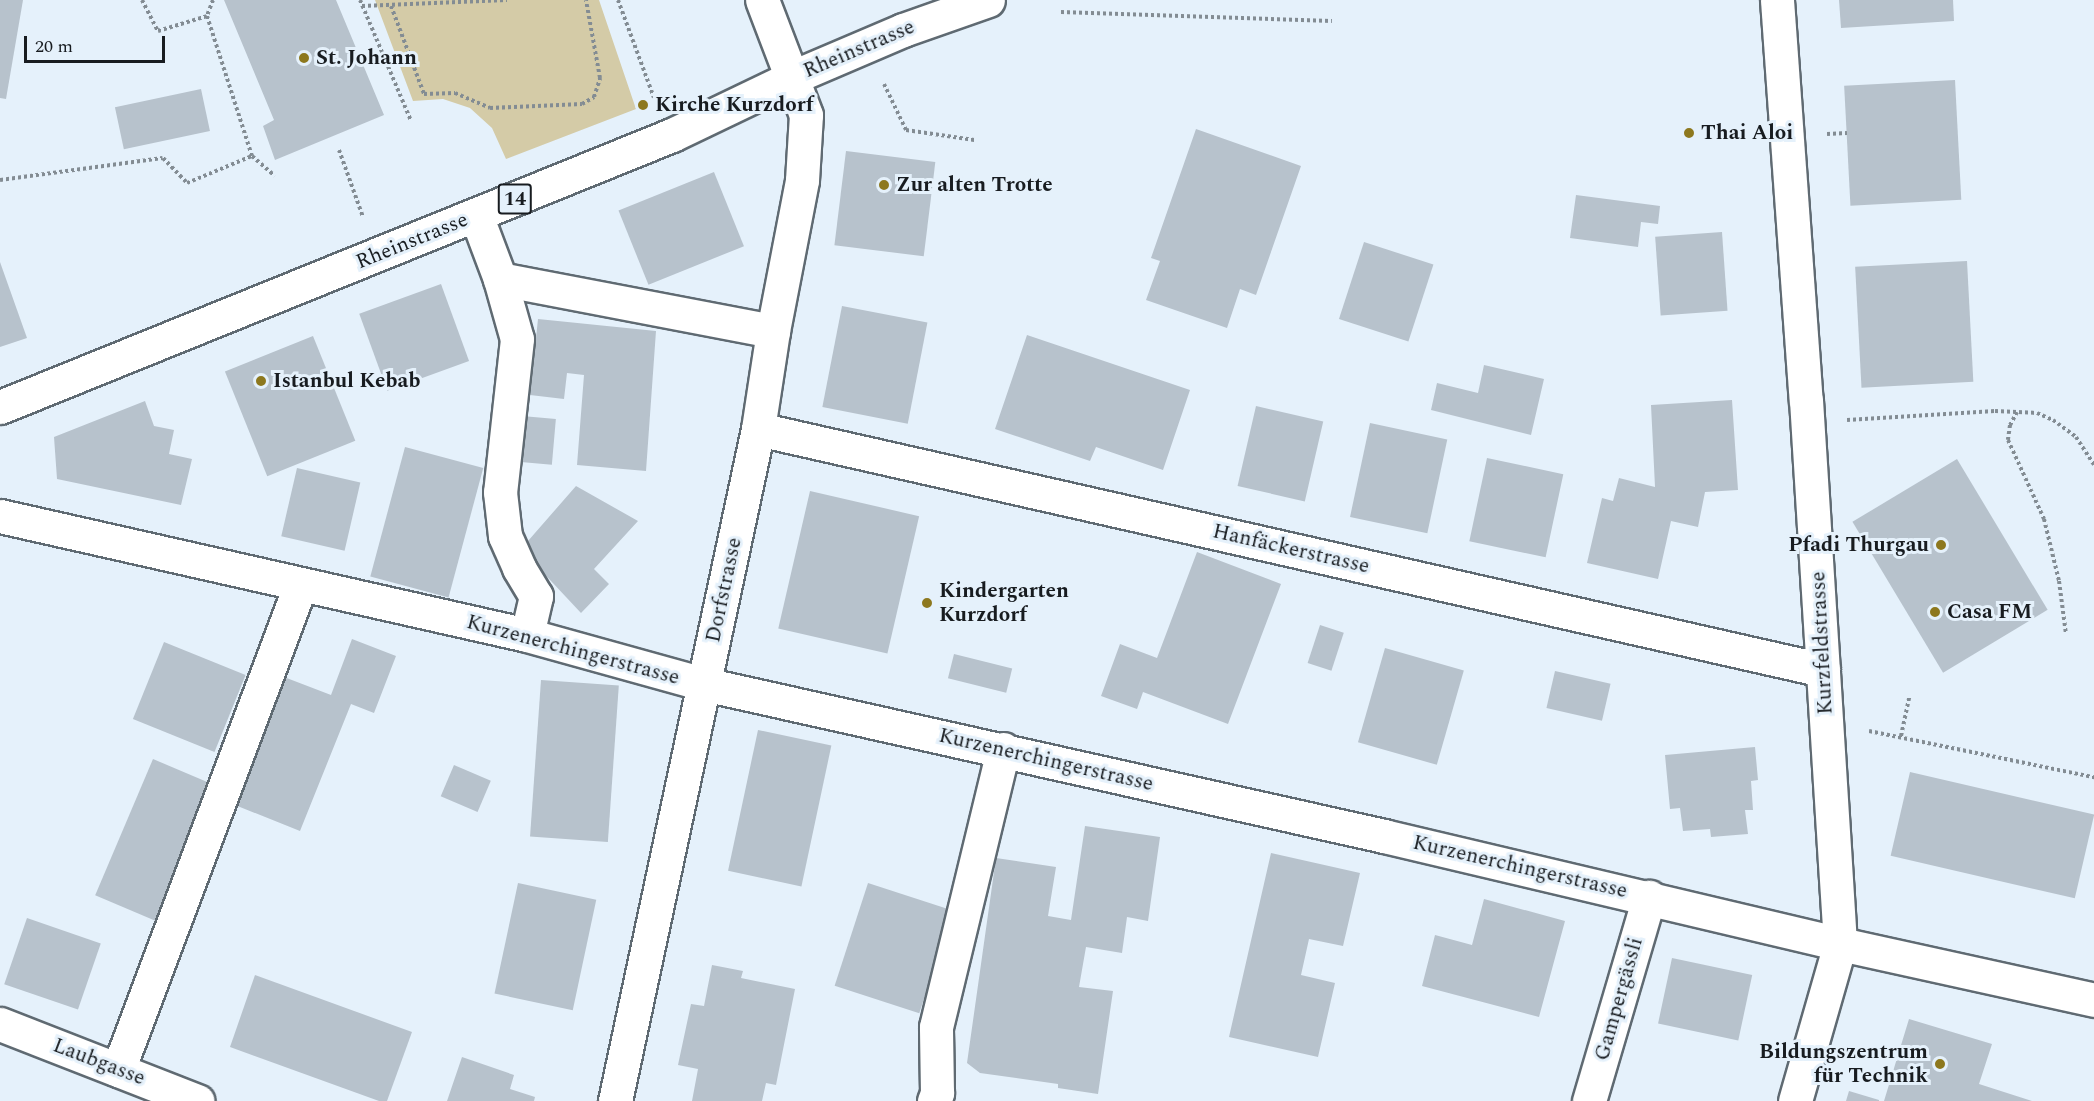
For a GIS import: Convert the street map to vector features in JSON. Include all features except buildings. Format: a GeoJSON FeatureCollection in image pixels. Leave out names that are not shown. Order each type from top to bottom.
{"type":"FeatureCollection","features":[{"type":"Feature","properties":{"kind":"street","name":"Dorfstrasse"},"geometry":{"type":"LineString","coordinates":[[615,1101],[758,429],[773,331],[802,180],[806,115],[762,0]]}},
{"type":"Feature","properties":{"kind":"street","name":"Rheinstrasse"},"geometry":{"type":"LineString","coordinates":[[0,407],[672,135],[793,77],[903,30],[988,0]]}},
{"type":"Feature","properties":{"kind":"street","name":"Kurzfeldstrasse"},"geometry":{"type":"LineString","coordinates":[[1777,0],[1808,422],[1840,944],[1795,1101]]}},
{"type":"Feature","properties":{"kind":"street"},"geometry":{"type":"LineString","coordinates":[[476,215],[500,279],[517,339],[500,492],[505,536],[519,568],[536,596],[526,635]]}},
{"type":"Feature","properties":{"kind":"street"},"geometry":{"type":"LineString","coordinates":[[500,279],[773,331]]}},
{"type":"Feature","properties":{"kind":"street","name":"Hanfäckerstrasse"},"geometry":{"type":"LineString","coordinates":[[758,429],[1823,670]]}},
{"type":"Feature","properties":{"kind":"street","name":"Kurzenerchingerstrasse"},"geometry":{"type":"LineString","coordinates":[[0,516],[300,586],[526,635],[704,684],[1003,749],[1649,897],[1840,944],[2094,1000]]}},
{"type":"Feature","properties":{"kind":"street"},"geometry":{"type":"LineString","coordinates":[[118,1070],[300,586]]}},
{"type":"Feature","properties":{"kind":"street"},"geometry":{"type":"LineString","coordinates":[[934,1101],[937,1093],[936,1027],[1003,749]]}},
{"type":"Feature","properties":{"kind":"street","name":"Gampergässli"},"geometry":{"type":"LineString","coordinates":[[1589,1101],[1649,897]]}},
{"type":"Feature","properties":{"kind":"street","name":"Laubgasse"},"geometry":{"type":"LineString","coordinates":[[0,1024],[197,1101]]}},
{"type":"Feature","properties":{"kind":"path"},"geometry":{"type":"LineString","coordinates":[[142,0],[158,31],[207,16]]}},
{"type":"Feature","properties":{"kind":"path"},"geometry":{"type":"LineString","coordinates":[[213,0],[207,16],[252,156],[275,176]]}},
{"type":"Feature","properties":{"kind":"path"},"geometry":{"type":"LineString","coordinates":[[360,0],[411,121]]}},
{"type":"Feature","properties":{"kind":"path"},"geometry":{"type":"LineString","coordinates":[[362,6],[507,0]]}},
{"type":"Feature","properties":{"kind":"path"},"geometry":{"type":"LineString","coordinates":[[392,6],[424,94],[455,93],[469,97],[490,108],[582,104],[594,97],[600,78],[586,0]]}},
{"type":"Feature","properties":{"kind":"path"},"geometry":{"type":"LineString","coordinates":[[618,0],[657,106]]}},
{"type":"Feature","properties":{"kind":"path"},"geometry":{"type":"LineString","coordinates":[[1061,12],[1332,21]]}},
{"type":"Feature","properties":{"kind":"path"},"geometry":{"type":"LineString","coordinates":[[884,83],[906,130],[974,140]]}},
{"type":"Feature","properties":{"kind":"path"},"geometry":{"type":"LineString","coordinates":[[339,150],[362,214]]}},
{"type":"Feature","properties":{"kind":"path"},"geometry":{"type":"LineString","coordinates":[[0,180],[163,158],[187,183],[252,156]]}},
{"type":"Feature","properties":{"kind":"path"},"geometry":{"type":"LineString","coordinates":[[2017,412],[2010,425],[2008,440],[2044,519],[2059,581],[2067,634]]}},
{"type":"Feature","properties":{"kind":"path"},"geometry":{"type":"LineString","coordinates":[[1808,422],[2037,413],[2053,420],[2076,437],[2094,465]]}},
{"type":"Feature","properties":{"kind":"path"},"geometry":{"type":"LineString","coordinates":[[1901,736],[1909,697]]}},
{"type":"Feature","properties":{"kind":"path"},"geometry":{"type":"LineString","coordinates":[[1826,723],[1901,736],[2094,777]]}},
{"type":"Feature","properties":{"kind":"shaded area"},"geometry":{"type":"Polygon","coordinates":[[[375,0],[599,0],[636,109],[506,159],[492,128],[470,108],[443,99],[413,101],[375,0]]]}},
{"type":"Feature","properties":{"kind":"place","name":"St. Johann"},"geometry":{"type":"Point","coordinates":[304,58]}},
{"type":"Feature","properties":{"kind":"place","name":"Kirche Kurzdorf"},"geometry":{"type":"Point","coordinates":[643,105]}},
{"type":"Feature","properties":{"kind":"place","name":"Thai Aloi"},"geometry":{"type":"Point","coordinates":[1689,133]}},
{"type":"Feature","properties":{"kind":"place","name":"Zur alten Trotte"},"geometry":{"type":"Point","coordinates":[884,185]}},
{"type":"Feature","properties":{"kind":"place","name":"Istanbul Kebab"},"geometry":{"type":"Point","coordinates":[261,381]}},
{"type":"Feature","properties":{"kind":"place","name":"Pfadi Thurgau"},"geometry":{"type":"Point","coordinates":[1941,545]}},
{"type":"Feature","properties":{"kind":"place","name":"Kindergarten Kurzdorf"},"geometry":{"type":"Point","coordinates":[927,603]}},
{"type":"Feature","properties":{"kind":"place","name":"Casa FM"},"geometry":{"type":"Point","coordinates":[1935,612]}},
{"type":"Feature","properties":{"kind":"place","name":"Bildungszentrum für Technik"},"geometry":{"type":"Point","coordinates":[1940,1064]}}]}
